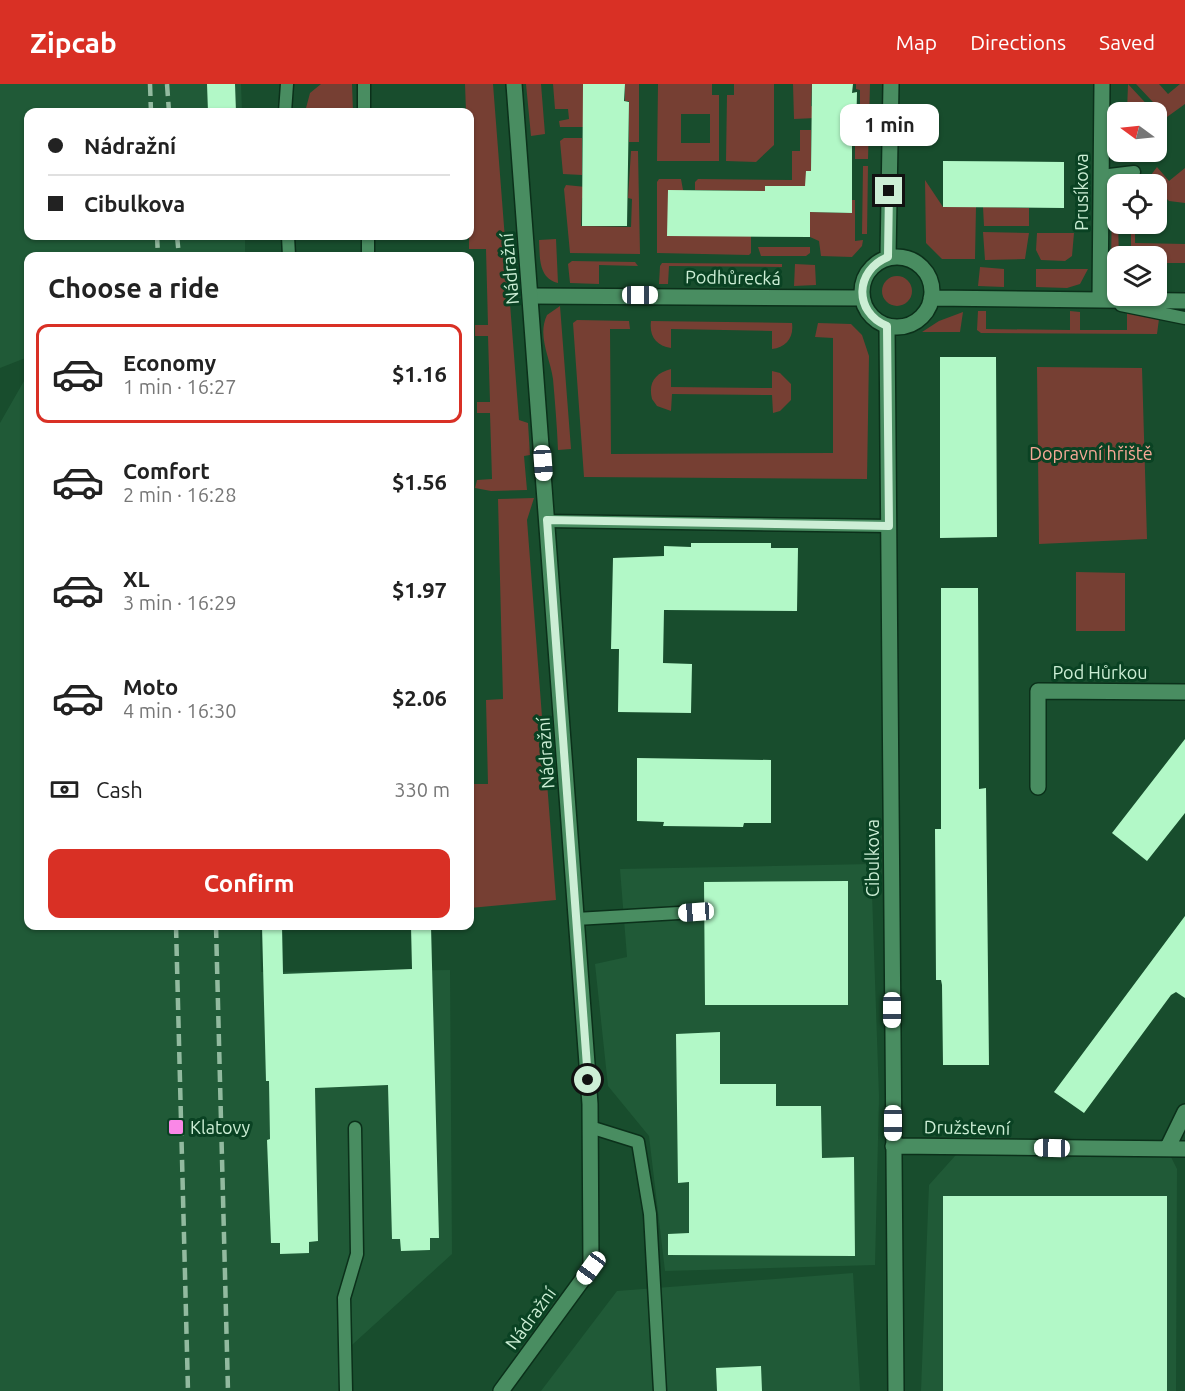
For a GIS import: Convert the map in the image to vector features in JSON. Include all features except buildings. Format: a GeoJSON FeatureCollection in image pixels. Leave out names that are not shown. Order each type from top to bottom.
{"type":"FeatureCollection","features":[{"type":"Feature","properties":{"kind":"street","name":"Nádražní"},"geometry":{"type":"LineString","coordinates":[[501,1391],[591,1268],[590,1127],[514,84]]}},
{"type":"Feature","properties":{"kind":"street"},"geometry":{"type":"LineString","coordinates":[[888,257],[891,84]]}},
{"type":"Feature","properties":{"kind":"street","name":"Prusíkova"},"geometry":{"type":"LineString","coordinates":[[1100,300],[1102,84]]}},
{"type":"Feature","properties":{"kind":"street"},"geometry":{"type":"LineString","coordinates":[[888,257],[908,258],[924,270],[932,288],[931,298],[924,313],[918,319],[903,326],[887,326],[868,312],[862,298],[867,273],[888,257]]}},
{"type":"Feature","properties":{"kind":"street","name":"Podhůrecká"},"geometry":{"type":"LineString","coordinates":[[531,296],[862,298]]}},
{"type":"Feature","properties":{"kind":"street"},"geometry":{"type":"LineString","coordinates":[[931,298],[1185,301]]}},
{"type":"Feature","properties":{"kind":"street","name":"Cibulkova"},"geometry":{"type":"LineString","coordinates":[[887,326],[896,1391]]}},
{"type":"Feature","properties":{"kind":"street","name":"Pod Hůrkou"},"geometry":{"type":"LineString","coordinates":[[1038,787],[1038,691],[1185,692]]}},
{"type":"Feature","properties":{"kind":"street"},"geometry":{"type":"LineString","coordinates":[[1167,1149],[1185,1112]]}},
{"type":"Feature","properties":{"kind":"street","name":"Družstevní"},"geometry":{"type":"LineString","coordinates":[[893,1146],[1185,1149]]}},
{"type":"Feature","properties":{"kind":"lane"},"geometry":{"type":"LineString","coordinates":[[285,108],[287,84]]}},
{"type":"Feature","properties":{"kind":"lane"},"geometry":{"type":"LineString","coordinates":[[364,84],[364,108]]}},
{"type":"Feature","properties":{"kind":"lane"},"geometry":{"type":"LineString","coordinates":[[1101,176],[1134,172]]}},
{"type":"Feature","properties":{"kind":"lane"},"geometry":{"type":"LineString","coordinates":[[1100,300],[1185,318]]}},
{"type":"Feature","properties":{"kind":"lane"},"geometry":{"type":"LineString","coordinates":[[547,520],[889,526]]}},
{"type":"Feature","properties":{"kind":"lane"},"geometry":{"type":"LineString","coordinates":[[576,919],[696,912]]}},
{"type":"Feature","properties":{"kind":"lane"},"geometry":{"type":"LineString","coordinates":[[590,1127],[638,1142],[650,1214],[660,1391]]}},
{"type":"Feature","properties":{"kind":"lane"},"geometry":{"type":"LineString","coordinates":[[346,1391],[344,1298],[357,1254],[355,1128]]}},
{"type":"Feature","properties":{"kind":"shaded area"},"geometry":{"type":"Polygon","coordinates":[[[0,84],[241,84],[242,108],[24,108],[24,240],[245,240],[245,252],[24,252],[24,359],[0,368],[0,84]]]}},
{"type":"Feature","properties":{"kind":"shaded area"},"geometry":{"type":"Polygon","coordinates":[[[24,381],[24,930],[260,930],[261,972],[450,970],[452,1254],[342,1354],[343,1391],[0,1391],[0,423],[24,381]]]}},
{"type":"Feature","properties":{"kind":"shaded area"},"geometry":{"type":"Polygon","coordinates":[[[871,864],[879,1097],[875,1265],[665,1271],[649,1136],[608,1086],[595,964],[627,957],[620,869],[871,864]]]}},
{"type":"Feature","properties":{"kind":"shaded area"},"geometry":{"type":"Polygon","coordinates":[[[963,1147],[1167,1149],[1177,1169],[1176,1391],[921,1391],[929,1185],[963,1147]]]}},
{"type":"Feature","properties":{"kind":"shaded area"},"geometry":{"type":"Polygon","coordinates":[[[853,1273],[860,1391],[541,1391],[617,1291],[853,1273]]]}},
{"type":"Feature","properties":{"kind":"green space"},"geometry":{"type":"Polygon","coordinates":[[[321,84],[352,84],[353,108],[306,108],[310,93],[321,84]]]}},
{"type":"Feature","properties":{"kind":"green space"},"geometry":{"type":"Polygon","coordinates":[[[465,84],[493,84],[519,420],[528,423],[530,455],[524,456],[527,490],[491,491],[475,488],[477,480],[492,479],[490,413],[477,413],[477,402],[490,402],[488,336],[475,336],[475,325],[488,325],[486,249],[469,249],[469,240],[474,240],[474,108],[466,108],[465,84]]]}},
{"type":"Feature","properties":{"kind":"green space"},"geometry":{"type":"Polygon","coordinates":[[[526,84],[541,84],[545,134],[531,136],[526,84]]]}},
{"type":"Feature","properties":{"kind":"green space"},"geometry":{"type":"Polygon","coordinates":[[[553,84],[583,84],[583,116],[587,127],[560,127],[559,121],[569,119],[568,109],[555,109],[553,84]]]}},
{"type":"Feature","properties":{"kind":"green space"},"geometry":{"type":"Polygon","coordinates":[[[625,84],[639,84],[639,142],[629,142],[629,101],[625,101],[625,84]]]}},
{"type":"Feature","properties":{"kind":"green space"},"geometry":{"type":"Polygon","coordinates":[[[658,84],[712,84],[712,95],[719,95],[719,161],[657,161],[658,84]],[[681,114],[681,143],[710,143],[710,114],[681,114]]]}},
{"type":"Feature","properties":{"kind":"green space"},"geometry":{"type":"Polygon","coordinates":[[[734,84],[774,84],[774,145],[756,162],[726,161],[727,95],[734,95],[734,84]]]}},
{"type":"Feature","properties":{"kind":"green space"},"geometry":{"type":"Polygon","coordinates":[[[793,84],[812,84],[811,106],[816,107],[816,118],[794,119],[793,84]]]}},
{"type":"Feature","properties":{"kind":"green space"},"geometry":{"type":"Polygon","coordinates":[[[856,84],[870,84],[868,159],[855,159],[855,137],[860,137],[860,90],[856,89],[856,84]]]}},
{"type":"Feature","properties":{"kind":"green space"},"geometry":{"type":"Polygon","coordinates":[[[1128,84],[1145,102],[1127,102],[1128,84]]]}},
{"type":"Feature","properties":{"kind":"green space"},"geometry":{"type":"Polygon","coordinates":[[[1136,84],[1159,84],[1168,94],[1180,84],[1185,84],[1185,104],[1167,117],[1167,102],[1153,102],[1136,84]]]}},
{"type":"Feature","properties":{"kind":"green space"},"geometry":{"type":"Polygon","coordinates":[[[800,130],[811,130],[811,171],[806,172],[806,186],[765,191],[695,190],[695,182],[698,179],[792,180],[792,151],[800,151],[800,130]]]}},
{"type":"Feature","properties":{"kind":"green space"},"geometry":{"type":"Polygon","coordinates":[[[564,138],[582,138],[582,175],[563,174],[560,141],[564,138]]]}},
{"type":"Feature","properties":{"kind":"green space"},"geometry":{"type":"Polygon","coordinates":[[[631,151],[638,151],[640,254],[570,253],[564,189],[566,185],[586,187],[586,197],[582,198],[581,226],[631,227],[632,199],[628,198],[631,151]]]}},
{"type":"Feature","properties":{"kind":"green space"},"geometry":{"type":"Polygon","coordinates":[[[863,166],[868,166],[867,234],[862,234],[863,166]]]}},
{"type":"Feature","properties":{"kind":"green space"},"geometry":{"type":"Polygon","coordinates":[[[1157,167],[1163,174],[1152,174],[1157,167]]]}},
{"type":"Feature","properties":{"kind":"green space"},"geometry":{"type":"Polygon","coordinates":[[[1185,168],[1185,203],[1167,199],[1167,179],[1169,181],[1185,168]]]}},
{"type":"Feature","properties":{"kind":"green space"},"geometry":{"type":"Polygon","coordinates":[[[659,179],[681,179],[683,190],[751,232],[751,253],[749,255],[657,253],[657,182],[659,179]]]}},
{"type":"Feature","properties":{"kind":"green space"},"geometry":{"type":"Polygon","coordinates":[[[925,180],[943,207],[976,207],[975,259],[942,259],[926,243],[925,180]]]}},
{"type":"Feature","properties":{"kind":"green space"},"geometry":{"type":"Polygon","coordinates":[[[852,200],[855,200],[855,241],[863,240],[862,246],[852,257],[821,256],[819,241],[810,237],[810,212],[851,213],[852,200]]]}},
{"type":"Feature","properties":{"kind":"green space"},"geometry":{"type":"Polygon","coordinates":[[[983,207],[1029,208],[1029,226],[984,226],[983,207]]]}},
{"type":"Feature","properties":{"kind":"green space"},"geometry":{"type":"Polygon","coordinates":[[[983,232],[1029,233],[1025,259],[985,260],[983,232]]]}},
{"type":"Feature","properties":{"kind":"green space"},"geometry":{"type":"Polygon","coordinates":[[[1037,233],[1074,233],[1072,256],[1065,261],[1041,260],[1036,250],[1037,233]]]}},
{"type":"Feature","properties":{"kind":"green space"},"geometry":{"type":"Polygon","coordinates":[[[1111,234],[1118,234],[1119,246],[1111,246],[1111,234]]]}},
{"type":"Feature","properties":{"kind":"green space"},"geometry":{"type":"Polygon","coordinates":[[[1131,234],[1135,234],[1135,243],[1185,244],[1185,263],[1167,263],[1167,246],[1131,246],[1131,234]]]}},
{"type":"Feature","properties":{"kind":"green space"},"geometry":{"type":"Polygon","coordinates":[[[556,239],[558,283],[543,272],[539,240],[556,239]]]}},
{"type":"Feature","properties":{"kind":"green space"},"geometry":{"type":"Polygon","coordinates":[[[758,247],[810,247],[810,253],[806,256],[761,256],[758,247]]]}},
{"type":"Feature","properties":{"kind":"green space"},"geometry":{"type":"Polygon","coordinates":[[[572,261],[635,262],[638,266],[599,265],[599,284],[570,283],[568,264],[572,261]]]}},
{"type":"Feature","properties":{"kind":"green space"},"geometry":{"type":"Polygon","coordinates":[[[662,263],[782,264],[782,267],[669,266],[668,284],[659,284],[662,263]]]}},
{"type":"Feature","properties":{"kind":"green space"},"geometry":{"type":"Polygon","coordinates":[[[795,264],[815,265],[816,285],[794,286],[795,264]]]}},
{"type":"Feature","properties":{"kind":"green space"},"geometry":{"type":"Polygon","coordinates":[[[980,267],[1004,269],[1004,287],[978,286],[980,267]]]}},
{"type":"Feature","properties":{"kind":"green space"},"geometry":{"type":"Polygon","coordinates":[[[1036,269],[1088,269],[1080,284],[1067,288],[1036,287],[1036,269]]]}},
{"type":"Feature","properties":{"kind":"green space"},"geometry":{"type":"Polygon","coordinates":[[[897,276],[903,277],[911,285],[911,297],[903,305],[897,306],[891,305],[883,297],[882,291],[883,285],[891,277],[897,276]]]}},
{"type":"Feature","properties":{"kind":"green space"},"geometry":{"type":"Polygon","coordinates":[[[560,306],[571,449],[558,450],[553,379],[543,331],[547,315],[560,306]]]}},
{"type":"Feature","properties":{"kind":"green space"},"geometry":{"type":"Polygon","coordinates":[[[978,311],[986,311],[986,329],[1070,330],[1070,311],[1080,312],[1080,330],[1127,330],[1127,312],[1159,319],[1157,334],[981,333],[977,330],[978,311]]]}},
{"type":"Feature","properties":{"kind":"green space"},"geometry":{"type":"Polygon","coordinates":[[[963,312],[960,332],[922,332],[939,321],[963,312]]]}},
{"type":"Feature","properties":{"kind":"green space"},"geometry":{"type":"Polygon","coordinates":[[[577,320],[629,321],[630,329],[610,329],[611,454],[833,453],[833,338],[815,337],[818,323],[851,324],[862,335],[869,356],[867,479],[584,477],[573,323],[577,320]]]}},
{"type":"Feature","properties":{"kind":"green space"},"geometry":{"type":"Polygon","coordinates":[[[651,321],[792,323],[792,333],[785,344],[772,349],[772,331],[671,329],[671,348],[661,345],[652,336],[651,321]]]}},
{"type":"Feature","properties":{"kind":"green space","name":"Dopravní hřiště"},"geometry":{"type":"Polygon","coordinates":[[[1037,367],[1142,368],[1147,539],[1039,544],[1037,367]]]}},
{"type":"Feature","properties":{"kind":"green space"},"geometry":{"type":"Polygon","coordinates":[[[671,369],[671,387],[772,388],[772,371],[780,373],[791,384],[791,400],[780,411],[773,413],[772,395],[672,394],[671,411],[657,406],[652,399],[651,388],[657,376],[671,369]]]}},
{"type":"Feature","properties":{"kind":"green space"},"geometry":{"type":"Polygon","coordinates":[[[534,498],[527,520],[556,900],[474,908],[474,784],[488,784],[486,700],[503,699],[498,499],[534,498]]]}},
{"type":"Feature","properties":{"kind":"green space"},"geometry":{"type":"Polygon","coordinates":[[[1076,572],[1125,573],[1125,631],[1076,631],[1076,572]]]}},
{"type":"Feature","properties":{"kind":"railway"},"geometry":{"type":"LineString","coordinates":[[150,84],[151,108]]}},
{"type":"Feature","properties":{"kind":"railway"},"geometry":{"type":"LineString","coordinates":[[167,84],[169,108]]}},
{"type":"Feature","properties":{"kind":"railway"},"geometry":{"type":"LineString","coordinates":[[157,240],[158,252]]}},
{"type":"Feature","properties":{"kind":"railway"},"geometry":{"type":"LineString","coordinates":[[177,240],[179,252]]}},
{"type":"Feature","properties":{"kind":"railway"},"geometry":{"type":"LineString","coordinates":[[176,930],[188,1391]]}},
{"type":"Feature","properties":{"kind":"railway"},"geometry":{"type":"LineString","coordinates":[[216,930],[228,1391]]}},
{"type":"Feature","properties":{"kind":"place","name":"Klatovy"},"geometry":{"type":"Point","coordinates":[176,1127]}},
{"type":"Feature","properties":{"kind":"route"},"geometry":{"type":"LineString","coordinates":[[588,1080],[547,520],[889,526],[887,326],[873,318],[862,298],[867,273],[873,266],[888,257],[889,191]]}}]}
